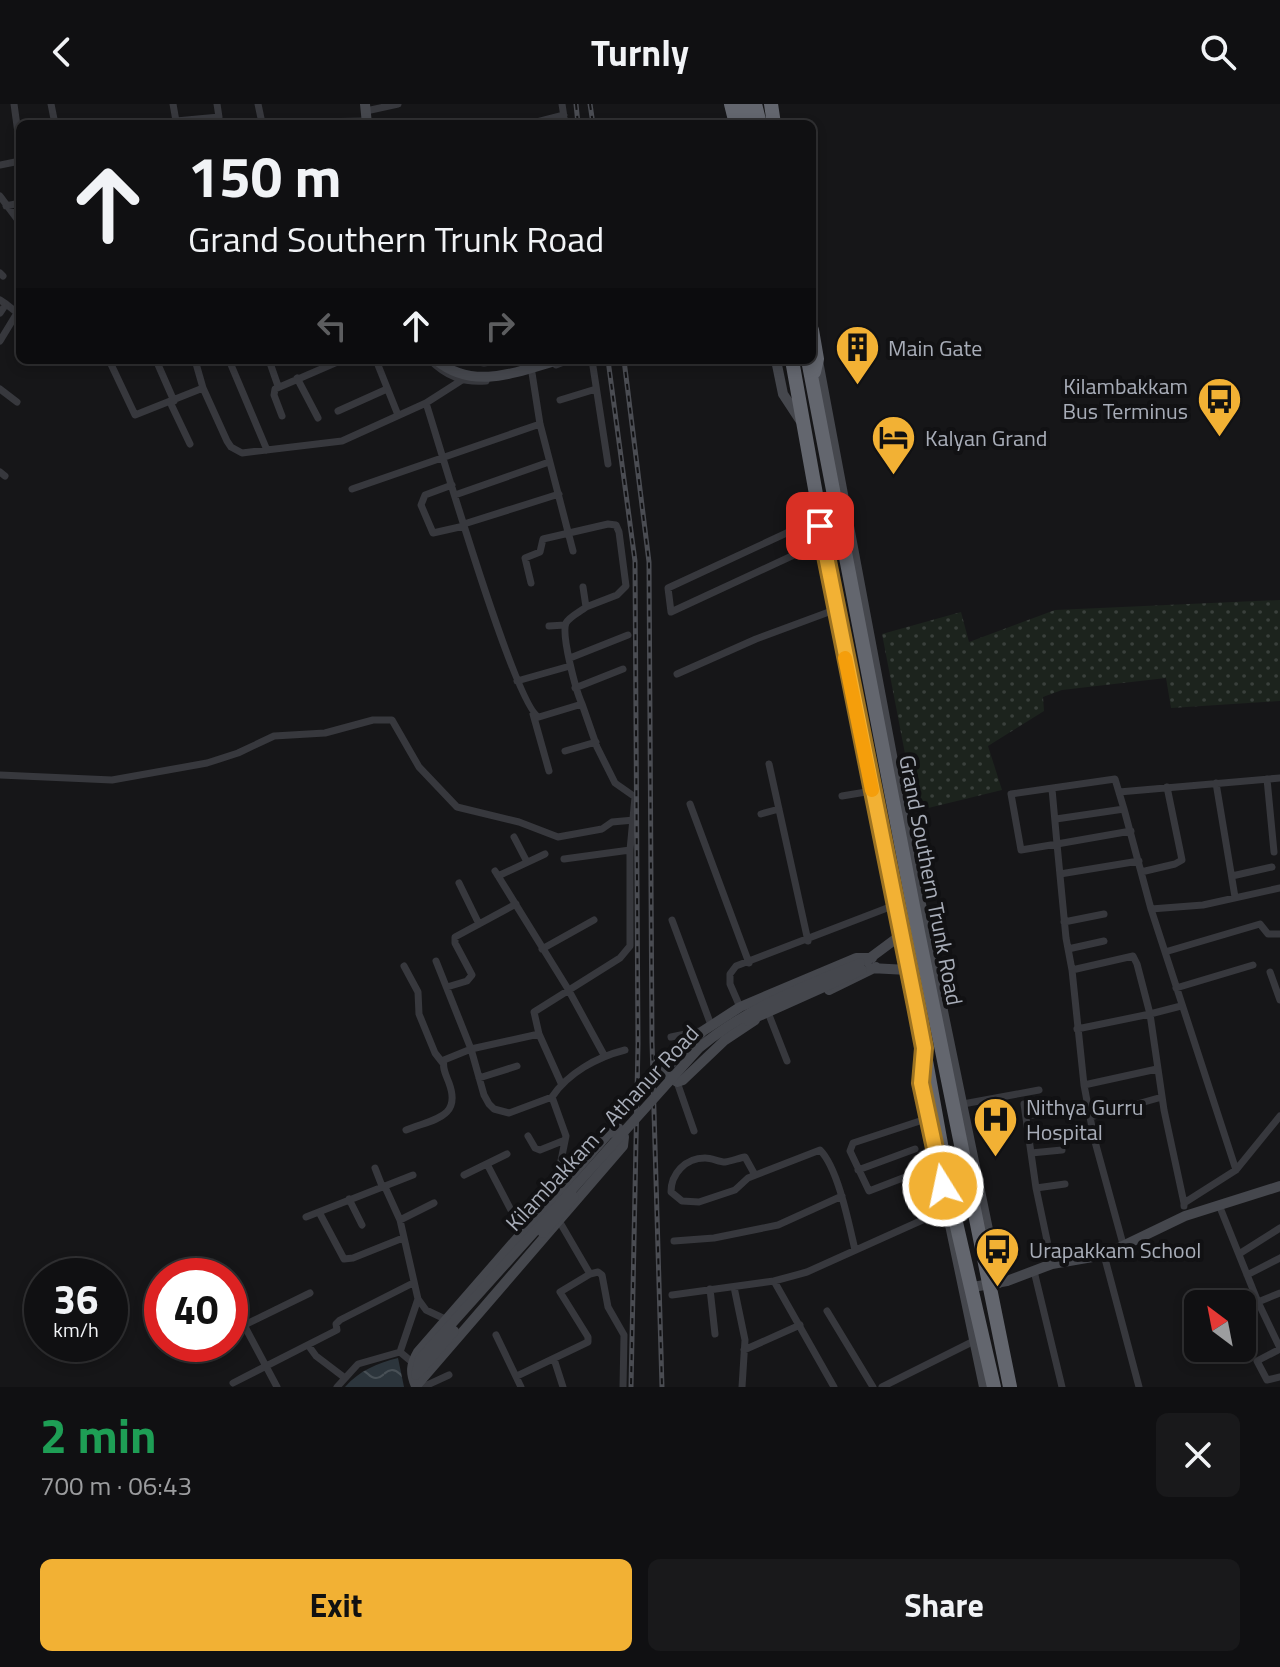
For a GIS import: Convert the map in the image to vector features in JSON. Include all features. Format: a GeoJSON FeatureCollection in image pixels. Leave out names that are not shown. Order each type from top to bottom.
{"type":"FeatureCollection","features":[{"type":"Feature","properties":{"kind":"highway","name":"Grand Southern Trunk Road"},"geometry":{"type":"LineString","coordinates":[[793,364],[819,518],[914,994],[952,1205],[973,1287],[979,1340],[994,1387]]}},
{"type":"Feature","properties":{"kind":"highway","name":"Grand Southern Trunk Road"},"geometry":{"type":"LineString","coordinates":[[812,364],[812,380],[918,932],[994,1283],[1010,1387]]}},
{"type":"Feature","properties":{"kind":"street"},"geometry":{"type":"LineString","coordinates":[[187,120],[219,117],[217,104]]}},
{"type":"Feature","properties":{"kind":"street"},"geometry":{"type":"LineString","coordinates":[[301,120],[366,115],[398,104]]}},
{"type":"Feature","properties":{"kind":"street"},"geometry":{"type":"LineString","coordinates":[[562,104],[564,120]]}},
{"type":"Feature","properties":{"kind":"street"},"geometry":{"type":"LineString","coordinates":[[0,196],[16,218]]}},
{"type":"Feature","properties":{"kind":"street"},"geometry":{"type":"LineString","coordinates":[[6,206],[16,204]]}},
{"type":"Feature","properties":{"kind":"street"},"geometry":{"type":"LineString","coordinates":[[0,313],[3,302]]}},
{"type":"Feature","properties":{"kind":"street"},"geometry":{"type":"LineString","coordinates":[[0,341],[16,317]]}},
{"type":"Feature","properties":{"kind":"street"},"geometry":{"type":"LineString","coordinates":[[111,364],[135,415],[203,388]]}},
{"type":"Feature","properties":{"kind":"street"},"geometry":{"type":"LineString","coordinates":[[158,364],[190,444]]}},
{"type":"Feature","properties":{"kind":"street"},"geometry":{"type":"LineString","coordinates":[[197,364],[203,388],[231,447],[242,453],[342,441],[426,403],[462,380]]}},
{"type":"Feature","properties":{"kind":"street"},"geometry":{"type":"LineString","coordinates":[[231,364],[267,450]]}},
{"type":"Feature","properties":{"kind":"street"},"geometry":{"type":"LineString","coordinates":[[270,364],[278,386]]}},
{"type":"Feature","properties":{"kind":"street"},"geometry":{"type":"LineString","coordinates":[[282,416],[273,393],[278,386],[332,364]]}},
{"type":"Feature","properties":{"kind":"street"},"geometry":{"type":"LineString","coordinates":[[378,364],[398,415]]}},
{"type":"Feature","properties":{"kind":"street"},"geometry":{"type":"LineString","coordinates":[[435,364],[462,380],[487,381],[532,373],[558,364]]}},
{"type":"Feature","properties":{"kind":"street"},"geometry":{"type":"LineString","coordinates":[[442,364],[460,375],[482,378],[541,364]]}},
{"type":"Feature","properties":{"kind":"street"},"geometry":{"type":"LineString","coordinates":[[450,364],[472,372],[498,370],[518,364]]}},
{"type":"Feature","properties":{"kind":"street"},"geometry":{"type":"LineString","coordinates":[[593,364],[608,464]]}},
{"type":"Feature","properties":{"kind":"street"},"geometry":{"type":"LineString","coordinates":[[777,364],[783,394],[802,422]]}},
{"type":"Feature","properties":{"kind":"street"},"geometry":{"type":"LineString","coordinates":[[813,364],[963,1104],[994,1283]]}},
{"type":"Feature","properties":{"kind":"street"},"geometry":{"type":"LineString","coordinates":[[532,373],[540,424],[573,551]]}},
{"type":"Feature","properties":{"kind":"street"},"geometry":{"type":"LineString","coordinates":[[297,378],[318,418]]}},
{"type":"Feature","properties":{"kind":"street"},"geometry":{"type":"LineString","coordinates":[[0,389],[17,402]]}},
{"type":"Feature","properties":{"kind":"street"},"geometry":{"type":"LineString","coordinates":[[338,411],[387,389]]}},
{"type":"Feature","properties":{"kind":"street"},"geometry":{"type":"LineString","coordinates":[[560,400],[596,389]]}},
{"type":"Feature","properties":{"kind":"street"},"geometry":{"type":"LineString","coordinates":[[426,403],[517,681],[533,714],[549,771]]}},
{"type":"Feature","properties":{"kind":"street"},"geometry":{"type":"LineString","coordinates":[[352,489],[540,424]]}},
{"type":"Feature","properties":{"kind":"street"},"geometry":{"type":"LineString","coordinates":[[455,495],[549,462]]}},
{"type":"Feature","properties":{"kind":"street"},"geometry":{"type":"LineString","coordinates":[[452,485],[425,495],[421,505],[433,533],[559,494]]}},
{"type":"Feature","properties":{"kind":"street"},"geometry":{"type":"LineString","coordinates":[[819,518],[668,588],[671,612],[824,541]]}},
{"type":"Feature","properties":{"kind":"street"},"geometry":{"type":"LineString","coordinates":[[531,583],[525,558],[540,552],[543,539],[613,523],[619,532],[626,586],[622,592],[586,607],[565,625],[549,626]]}},
{"type":"Feature","properties":{"kind":"street"},"geometry":{"type":"LineString","coordinates":[[583,587],[586,607]]}},
{"type":"Feature","properties":{"kind":"street"},"geometry":{"type":"LineString","coordinates":[[677,674],[756,639],[837,609]]}},
{"type":"Feature","properties":{"kind":"street"},"geometry":{"type":"LineString","coordinates":[[561,1083],[539,1034],[534,1012],[620,958],[630,946],[630,850],[634,820],[633,794],[620,789],[615,783],[575,688],[565,625]]}},
{"type":"Feature","properties":{"kind":"street"},"geometry":{"type":"LineString","coordinates":[[517,681],[570,662],[628,635]]}},
{"type":"Feature","properties":{"kind":"street"},"geometry":{"type":"LineString","coordinates":[[575,688],[623,669]]}},
{"type":"Feature","properties":{"kind":"street"},"geometry":{"type":"LineString","coordinates":[[533,714],[539,717],[582,704]]}},
{"type":"Feature","properties":{"kind":"street"},"geometry":{"type":"LineString","coordinates":[[0,775],[112,780],[207,763],[274,736],[325,733],[373,720],[392,720],[419,767],[457,807],[519,822],[558,837],[602,829],[612,822],[634,820]]}},
{"type":"Feature","properties":{"kind":"street"},"geometry":{"type":"LineString","coordinates":[[565,751],[596,742]]}},
{"type":"Feature","properties":{"kind":"street"},"geometry":{"type":"LineString","coordinates":[[769,764],[808,941]]}},
{"type":"Feature","properties":{"kind":"street"},"geometry":{"type":"LineString","coordinates":[[1119,792],[1280,778]]}},
{"type":"Feature","properties":{"kind":"street"},"geometry":{"type":"LineString","coordinates":[[1131,831],[1021,850],[1011,794],[1115,779],[1131,831],[1151,909],[1181,1006],[1236,1170]]}},
{"type":"Feature","properties":{"kind":"street"},"geometry":{"type":"LineString","coordinates":[[1267,779],[1274,852]]}},
{"type":"Feature","properties":{"kind":"street"},"geometry":{"type":"LineString","coordinates":[[1216,783],[1235,897]]}},
{"type":"Feature","properties":{"kind":"street"},"geometry":{"type":"LineString","coordinates":[[1141,872],[1182,860],[1167,787]]}},
{"type":"Feature","properties":{"kind":"street"},"geometry":{"type":"LineString","coordinates":[[1052,789],[1084,1085],[1123,1244]]}},
{"type":"Feature","properties":{"kind":"street"},"geometry":{"type":"LineString","coordinates":[[842,796],[872,791]]}},
{"type":"Feature","properties":{"kind":"street"},"geometry":{"type":"LineString","coordinates":[[690,804],[749,963]]}},
{"type":"Feature","properties":{"kind":"street"},"geometry":{"type":"LineString","coordinates":[[761,814],[779,809]]}},
{"type":"Feature","properties":{"kind":"street"},"geometry":{"type":"LineString","coordinates":[[1056,819],[1124,809]]}},
{"type":"Feature","properties":{"kind":"street"},"geometry":{"type":"LineString","coordinates":[[514,837],[527,862]]}},
{"type":"Feature","properties":{"kind":"street"},"geometry":{"type":"LineString","coordinates":[[564,859],[630,850]]}},
{"type":"Feature","properties":{"kind":"street"},"geometry":{"type":"LineString","coordinates":[[545,854],[497,873],[568,989],[604,1055]]}},
{"type":"Feature","properties":{"kind":"street"},"geometry":{"type":"LineString","coordinates":[[1060,874],[1139,861]]}},
{"type":"Feature","properties":{"kind":"street"},"geometry":{"type":"LineString","coordinates":[[1232,876],[1272,867]]}},
{"type":"Feature","properties":{"kind":"street"},"geometry":{"type":"LineString","coordinates":[[459,883],[479,924]]}},
{"type":"Feature","properties":{"kind":"street"},"geometry":{"type":"LineString","coordinates":[[1151,909],[1203,905],[1280,888]]}},
{"type":"Feature","properties":{"kind":"street"},"geometry":{"type":"LineString","coordinates":[[447,987],[472,977],[454,940],[516,904]]}},
{"type":"Feature","properties":{"kind":"street"},"geometry":{"type":"LineString","coordinates":[[740,1007],[730,984],[730,974],[736,966],[808,941],[895,905]]}},
{"type":"Feature","properties":{"kind":"street"},"geometry":{"type":"LineString","coordinates":[[1064,922],[1104,914]]}},
{"type":"Feature","properties":{"kind":"street"},"geometry":{"type":"LineString","coordinates":[[542,949],[594,920]]}},
{"type":"Feature","properties":{"kind":"street"},"geometry":{"type":"LineString","coordinates":[[672,920],[707,1028]]}},
{"type":"Feature","properties":{"kind":"street"},"geometry":{"type":"LineString","coordinates":[[1165,952],[1260,924],[1268,934],[1280,934]]}},
{"type":"Feature","properties":{"kind":"street","name":"Kilambakkam - Athanur Road"},"geometry":{"type":"LineString","coordinates":[[418,1384],[420,1359],[699,1048],[757,1008],[874,962],[901,935]]}},
{"type":"Feature","properties":{"kind":"street"},"geometry":{"type":"LineString","coordinates":[[1068,949],[1104,941]]}},
{"type":"Feature","properties":{"kind":"street"},"geometry":{"type":"LineString","coordinates":[[1072,970],[1133,956],[1137,964],[1150,1014],[1157,1069],[1185,1216]]}},
{"type":"Feature","properties":{"kind":"street"},"geometry":{"type":"LineString","coordinates":[[694,1131],[677,1082],[666,1073],[666,1069],[707,1028],[740,1007],[856,958],[874,962]]}},
{"type":"Feature","properties":{"kind":"street"},"geometry":{"type":"LineString","coordinates":[[436,961],[489,1104],[501,1112],[518,1110],[552,1097],[561,1083],[604,1055],[625,1050]]}},
{"type":"Feature","properties":{"kind":"street"},"geometry":{"type":"LineString","coordinates":[[677,1082],[731,1035],[847,982],[874,962]]}},
{"type":"Feature","properties":{"kind":"street","name":"Kilambakkam - Athanur Road"},"geometry":{"type":"LineString","coordinates":[[874,962],[908,970]]}},
{"type":"Feature","properties":{"kind":"street"},"geometry":{"type":"LineString","coordinates":[[1176,988],[1253,965]]}},
{"type":"Feature","properties":{"kind":"street"},"geometry":{"type":"LineString","coordinates":[[404,966],[418,992],[420,1018],[436,1056],[442,1062],[454,1096],[453,1106],[445,1114],[406,1130]]}},
{"type":"Feature","properties":{"kind":"street"},"geometry":{"type":"LineString","coordinates":[[1270,972],[1280,1000]]}},
{"type":"Feature","properties":{"kind":"street"},"geometry":{"type":"LineString","coordinates":[[1077,1029],[1181,1006]]}},
{"type":"Feature","properties":{"kind":"street"},"geometry":{"type":"LineString","coordinates":[[769,1015],[787,1061]]}},
{"type":"Feature","properties":{"kind":"street"},"geometry":{"type":"LineString","coordinates":[[671,1037],[707,1028]]}},
{"type":"Feature","properties":{"kind":"street"},"geometry":{"type":"LineString","coordinates":[[442,1062],[471,1049],[539,1034]]}},
{"type":"Feature","properties":{"kind":"street"},"geometry":{"type":"LineString","coordinates":[[924,1048],[921,1083],[979,1340],[984,1387]]}},
{"type":"Feature","properties":{"kind":"street"},"geometry":{"type":"LineString","coordinates":[[479,1078],[517,1066]]}},
{"type":"Feature","properties":{"kind":"street"},"geometry":{"type":"LineString","coordinates":[[1084,1085],[1157,1069]]}},
{"type":"Feature","properties":{"kind":"street"},"geometry":{"type":"LineString","coordinates":[[963,1104],[1039,1090]]}},
{"type":"Feature","properties":{"kind":"street"},"geometry":{"type":"LineString","coordinates":[[552,1097],[565,1140],[554,1197],[558,1220],[590,1274]]}},
{"type":"Feature","properties":{"kind":"street"},"geometry":{"type":"LineString","coordinates":[[1091,1117],[1162,1097]]}},
{"type":"Feature","properties":{"kind":"street"},"geometry":{"type":"LineString","coordinates":[[1024,1104],[1036,1188],[1052,1264]]}},
{"type":"Feature","properties":{"kind":"street"},"geometry":{"type":"LineString","coordinates":[[1026,1116],[1056,1112]]}},
{"type":"Feature","properties":{"kind":"street"},"geometry":{"type":"LineString","coordinates":[[1184,1203],[1236,1170],[1280,1116]]}},
{"type":"Feature","properties":{"kind":"street"},"geometry":{"type":"LineString","coordinates":[[929,1118],[853,1143],[850,1151],[869,1191],[939,1164]]}},
{"type":"Feature","properties":{"kind":"street"},"geometry":{"type":"LineString","coordinates":[[619,1129],[623,1146],[418,1384],[411,1375],[412,1362],[445,1319],[608,1134],[619,1129]]}},
{"type":"Feature","properties":{"kind":"street"},"geometry":{"type":"LineString","coordinates":[[528,1136],[535,1148],[540,1150],[565,1140]]}},
{"type":"Feature","properties":{"kind":"street"},"geometry":{"type":"LineString","coordinates":[[858,1170],[915,1149]]}},
{"type":"Feature","properties":{"kind":"street"},"geometry":{"type":"LineString","coordinates":[[755,1175],[747,1157],[725,1162],[700,1158],[676,1173],[671,1192],[676,1199],[699,1202],[735,1190],[755,1175],[820,1150],[842,1196],[855,1250]]}},
{"type":"Feature","properties":{"kind":"street"},"geometry":{"type":"LineString","coordinates":[[1031,1153],[1062,1150]]}},
{"type":"Feature","properties":{"kind":"street"},"geometry":{"type":"LineString","coordinates":[[464,1175],[507,1154]]}},
{"type":"Feature","properties":{"kind":"street"},"geometry":{"type":"LineString","coordinates":[[487,1164],[523,1233]]}},
{"type":"Feature","properties":{"kind":"street"},"geometry":{"type":"LineString","coordinates":[[375,1168],[400,1220],[418,1299],[426,1310],[445,1319]]}},
{"type":"Feature","properties":{"kind":"street"},"geometry":{"type":"LineString","coordinates":[[306,1217],[413,1175]]}},
{"type":"Feature","properties":{"kind":"street"},"geometry":{"type":"LineString","coordinates":[[1036,1188],[1065,1184]]}},
{"type":"Feature","properties":{"kind":"street"},"geometry":{"type":"LineString","coordinates":[[973,1287],[1052,1264],[1104,1255],[1185,1216],[1280,1186]]}},
{"type":"Feature","properties":{"kind":"street"},"geometry":{"type":"LineString","coordinates":[[674,1241],[714,1238],[778,1225],[842,1196]]}},
{"type":"Feature","properties":{"kind":"street"},"geometry":{"type":"LineString","coordinates":[[349,1199],[362,1225]]}},
{"type":"Feature","properties":{"kind":"street"},"geometry":{"type":"LineString","coordinates":[[400,1220],[434,1203]]}},
{"type":"Feature","properties":{"kind":"street"},"geometry":{"type":"LineString","coordinates":[[1219,1205],[1280,1348],[1257,1361],[1267,1380],[1280,1377]]}},
{"type":"Feature","properties":{"kind":"street"},"geometry":{"type":"LineString","coordinates":[[672,1295],[774,1281],[807,1272],[947,1209]]}},
{"type":"Feature","properties":{"kind":"street"},"geometry":{"type":"LineString","coordinates":[[319,1212],[344,1259],[403,1238]]}},
{"type":"Feature","properties":{"kind":"street"},"geometry":{"type":"LineString","coordinates":[[1239,1254],[1280,1228]]}},
{"type":"Feature","properties":{"kind":"street"},"geometry":{"type":"LineString","coordinates":[[1104,1255],[1139,1387]]}},
{"type":"Feature","properties":{"kind":"street"},"geometry":{"type":"LineString","coordinates":[[1247,1275],[1280,1258]]}},
{"type":"Feature","properties":{"kind":"street"},"geometry":{"type":"LineString","coordinates":[[1034,1271],[1062,1387]]}},
{"type":"Feature","properties":{"kind":"street"},"geometry":{"type":"LineString","coordinates":[[517,1376],[588,1342],[588,1337],[560,1292],[598,1272],[602,1275],[608,1307],[623,1330],[623,1387]]}},
{"type":"Feature","properties":{"kind":"street"},"geometry":{"type":"LineString","coordinates":[[774,1281],[834,1387]]}},
{"type":"Feature","properties":{"kind":"street"},"geometry":{"type":"LineString","coordinates":[[233,1383],[337,1330],[336,1324],[340,1320],[413,1283]]}},
{"type":"Feature","properties":{"kind":"street"},"geometry":{"type":"LineString","coordinates":[[734,1287],[745,1340],[742,1387]]}},
{"type":"Feature","properties":{"kind":"street"},"geometry":{"type":"LineString","coordinates":[[710,1289],[715,1334]]}},
{"type":"Feature","properties":{"kind":"street"},"geometry":{"type":"LineString","coordinates":[[248,1323],[310,1293]]}},
{"type":"Feature","properties":{"kind":"street"},"geometry":{"type":"LineString","coordinates":[[1258,1302],[1280,1293]]}},
{"type":"Feature","properties":{"kind":"street"},"geometry":{"type":"LineString","coordinates":[[400,1352],[418,1299]]}},
{"type":"Feature","properties":{"kind":"street"},"geometry":{"type":"LineString","coordinates":[[827,1311],[873,1387]]}},
{"type":"Feature","properties":{"kind":"street"},"geometry":{"type":"LineString","coordinates":[[744,1350],[800,1325]]}},
{"type":"Feature","properties":{"kind":"street"},"geometry":{"type":"LineString","coordinates":[[248,1333],[277,1387]]}},
{"type":"Feature","properties":{"kind":"street"},"geometry":{"type":"LineString","coordinates":[[496,1335],[521,1387]]}},
{"type":"Feature","properties":{"kind":"street"},"geometry":{"type":"LineString","coordinates":[[886,1386],[979,1340]]}},
{"type":"Feature","properties":{"kind":"street"},"geometry":{"type":"LineString","coordinates":[[308,1345],[316,1356],[345,1378]]}},
{"type":"Feature","properties":{"kind":"street"},"geometry":{"type":"LineString","coordinates":[[400,1352],[412,1362]]}},
{"type":"Feature","properties":{"kind":"street"},"geometry":{"type":"LineString","coordinates":[[337,1387],[358,1364],[400,1352]]}},
{"type":"Feature","properties":{"kind":"street"},"geometry":{"type":"LineString","coordinates":[[554,1359],[563,1387]]}},
{"type":"Feature","properties":{"kind":"street"},"geometry":{"type":"LineString","coordinates":[[418,1384],[449,1375]]}},
{"type":"Feature","properties":{"kind":"shaded area"},"geometry":{"type":"Polygon","coordinates":[[[1280,600],[1280,701],[1171,708],[1166,678],[1062,690],[1043,697],[1044,711],[988,746],[1002,790],[916,811],[882,634],[961,612],[969,642],[1055,610],[1280,600]]]}},
{"type":"Feature","properties":{"kind":"water"},"geometry":{"type":"Polygon","coordinates":[[[398,1358],[404,1387],[345,1387],[369,1368],[398,1358]]]}},
{"type":"Feature","properties":{"kind":"railway"},"geometry":{"type":"LineString","coordinates":[[576,104],[578,120]]}},
{"type":"Feature","properties":{"kind":"railway"},"geometry":{"type":"LineString","coordinates":[[590,104],[592,120]]}},
{"type":"Feature","properties":{"kind":"railway"},"geometry":{"type":"LineString","coordinates":[[609,364],[635,561],[638,1044],[631,1387]]}},
{"type":"Feature","properties":{"kind":"railway"},"geometry":{"type":"LineString","coordinates":[[624,364],[649,562],[652,1042],[662,1387]]}},
{"type":"Feature","properties":{"kind":"slow traffic"},"geometry":{"type":"LineString","coordinates":[[845,658],[872,790]]}},
{"type":"Feature","properties":{"kind":"place","name":"Main Gate"},"geometry":{"type":"Point","coordinates":[857,387]}},
{"type":"Feature","properties":{"kind":"place","name":"Kilambakkam Bus Terminus"},"geometry":{"type":"Point","coordinates":[1219,438]}},
{"type":"Feature","properties":{"kind":"place","name":"Kalyan Grand"},"geometry":{"type":"Point","coordinates":[894,477]}},
{"type":"Feature","properties":{"kind":"place","name":"Nithya Gurru Hospital"},"geometry":{"type":"Point","coordinates":[995,1159]}},
{"type":"Feature","properties":{"kind":"place","name":"Urapakkam School"},"geometry":{"type":"Point","coordinates":[998,1289]}},
{"type":"Feature","properties":{"kind":"route"},"geometry":{"type":"LineString","coordinates":[[820,526],[924,1048],[921,1083],[943,1186]]}}]}
